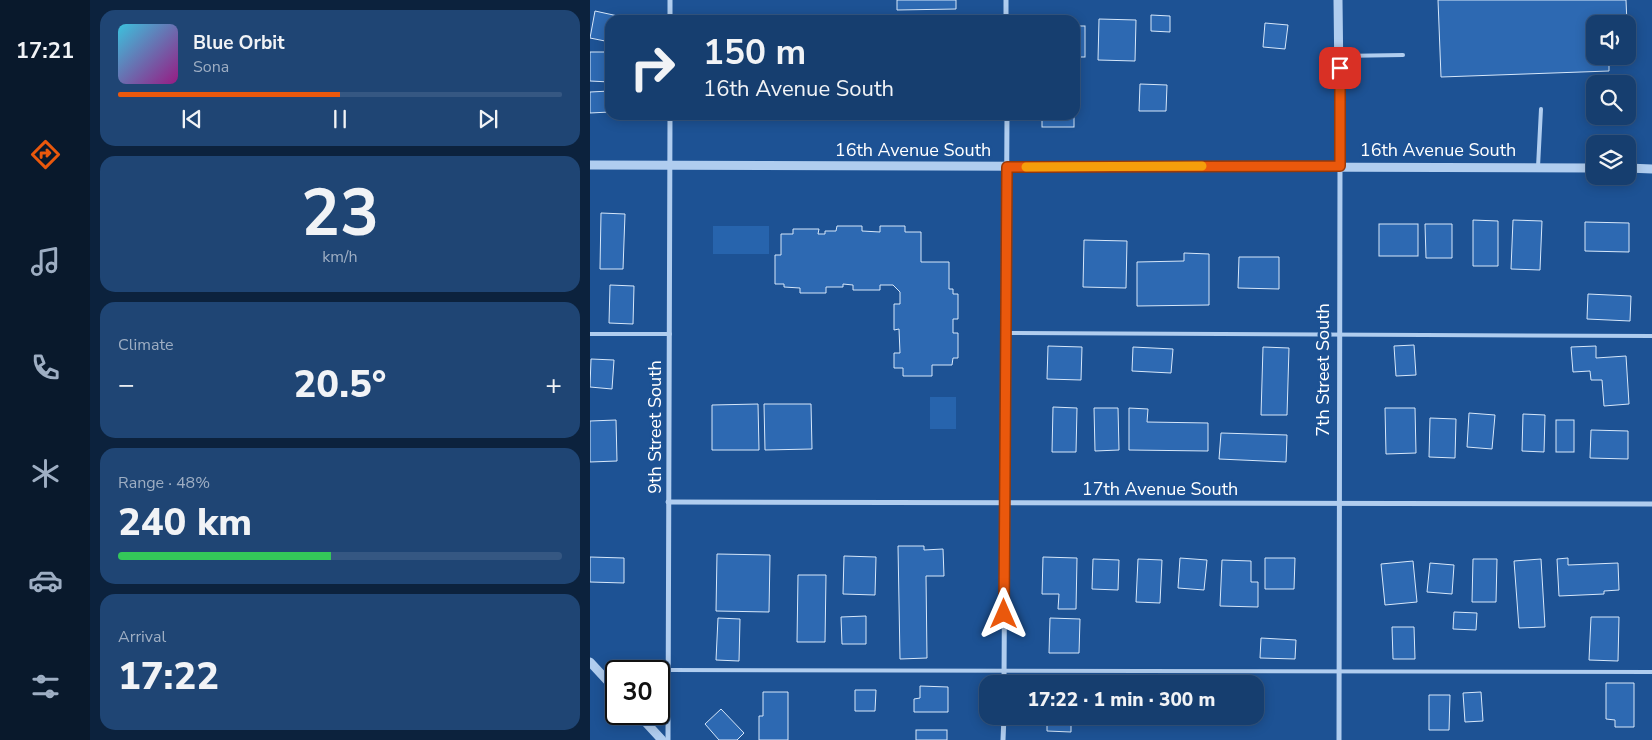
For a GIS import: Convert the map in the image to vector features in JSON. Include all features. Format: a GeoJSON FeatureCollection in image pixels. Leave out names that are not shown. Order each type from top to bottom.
{"type":"FeatureCollection","features":[{"type":"Feature","properties":{"kind":"street"},"geometry":{"type":"LineString","coordinates":[[670,0],[670,15]]}},
{"type":"Feature","properties":{"kind":"street"},"geometry":{"type":"LineString","coordinates":[[1006,0],[1006,15]]}},
{"type":"Feature","properties":{"kind":"street","name":"7th Street South"},"geometry":{"type":"LineString","coordinates":[[1338,0],[1340,166],[1339,740]]}},
{"type":"Feature","properties":{"kind":"street","name":"9th Street South"},"geometry":{"type":"LineString","coordinates":[[668,660],[670,120]]}},
{"type":"Feature","properties":{"kind":"street"},"geometry":{"type":"LineString","coordinates":[[1004,675],[1006,120]]}},
{"type":"Feature","properties":{"kind":"street","name":"16th Avenue South"},"geometry":{"type":"LineString","coordinates":[[590,166],[1586,168]]}},
{"type":"Feature","properties":{"kind":"street"},"geometry":{"type":"LineString","coordinates":[[1636,168],[1652,168]]}},
{"type":"Feature","properties":{"kind":"street","name":"17th Avenue South"},"geometry":{"type":"LineString","coordinates":[[668,502],[1652,504]]}},
{"type":"Feature","properties":{"kind":"street"},"geometry":{"type":"LineString","coordinates":[[590,662],[605,678]]}},
{"type":"Feature","properties":{"kind":"street"},"geometry":{"type":"LineString","coordinates":[[648,725],[662,740]]}},
{"type":"Feature","properties":{"kind":"street","name":"9th Street South"},"geometry":{"type":"LineString","coordinates":[[668,725],[668,740]]}},
{"type":"Feature","properties":{"kind":"street"},"geometry":{"type":"LineString","coordinates":[[1003,740],[1004,725]]}},
{"type":"Feature","properties":{"kind":"lane"},"geometry":{"type":"LineString","coordinates":[[1339,56],[1403,55]]}},
{"type":"Feature","properties":{"kind":"lane"},"geometry":{"type":"LineString","coordinates":[[1538,167],[1540,109]]}},
{"type":"Feature","properties":{"kind":"lane"},"geometry":{"type":"LineString","coordinates":[[1005,333],[1652,336]]}},
{"type":"Feature","properties":{"kind":"lane"},"geometry":{"type":"LineString","coordinates":[[590,334],[670,334]]}},
{"type":"Feature","properties":{"kind":"lane"},"geometry":{"type":"LineString","coordinates":[[670,670],[1652,672]]}},
{"type":"Feature","properties":{"kind":"shaded area"},"geometry":{"type":"Polygon","coordinates":[[[713,226],[769,226],[769,254],[713,254],[713,226]]]}},
{"type":"Feature","properties":{"kind":"shaded area"},"geometry":{"type":"Polygon","coordinates":[[[930,397],[956,397],[956,429],[930,429],[930,397]]]}},
{"type":"Feature","properties":{"kind":"building"},"geometry":{"type":"Polygon","coordinates":[[[897,0],[956,0],[956,9],[897,10],[897,0]]]}},
{"type":"Feature","properties":{"kind":"building"},"geometry":{"type":"Polygon","coordinates":[[[1438,0],[1626,0],[1627,15],[1586,15],[1586,65],[1609,65],[1609,71],[1441,77],[1438,0]]]}},
{"type":"Feature","properties":{"kind":"building"},"geometry":{"type":"Polygon","coordinates":[[[595,11],[613,15],[605,15],[605,41],[590,38],[595,11]]]}},
{"type":"Feature","properties":{"kind":"building"},"geometry":{"type":"Polygon","coordinates":[[[1151,15],[1170,16],[1170,32],[1151,31],[1151,15]]]}},
{"type":"Feature","properties":{"kind":"building"},"geometry":{"type":"Polygon","coordinates":[[[1099,19],[1136,20],[1135,61],[1098,60],[1099,19]]]}},
{"type":"Feature","properties":{"kind":"building"},"geometry":{"type":"Polygon","coordinates":[[[1265,23],[1288,25],[1285,49],[1263,47],[1265,23]]]}},
{"type":"Feature","properties":{"kind":"building"},"geometry":{"type":"Polygon","coordinates":[[[1080,26],[1085,26],[1085,57],[1080,57],[1080,26]]]}},
{"type":"Feature","properties":{"kind":"building"},"geometry":{"type":"Polygon","coordinates":[[[590,52],[605,52],[605,82],[590,81],[590,52]]]}},
{"type":"Feature","properties":{"kind":"building"},"geometry":{"type":"Polygon","coordinates":[[[1140,84],[1167,85],[1166,111],[1139,111],[1140,84]]]}},
{"type":"Feature","properties":{"kind":"building"},"geometry":{"type":"Polygon","coordinates":[[[605,91],[605,112],[590,113],[590,92],[605,91]]]}},
{"type":"Feature","properties":{"kind":"building"},"geometry":{"type":"Polygon","coordinates":[[[1042,120],[1074,120],[1074,127],[1042,127],[1042,120]]]}},
{"type":"Feature","properties":{"kind":"building"},"geometry":{"type":"Polygon","coordinates":[[[601,213],[625,214],[623,269],[600,269],[601,213]]]}},
{"type":"Feature","properties":{"kind":"building"},"geometry":{"type":"Polygon","coordinates":[[[1473,220],[1498,221],[1498,266],[1473,266],[1473,220]]]}},
{"type":"Feature","properties":{"kind":"building"},"geometry":{"type":"Polygon","coordinates":[[[1513,220],[1542,221],[1540,270],[1511,269],[1513,220]]]}},
{"type":"Feature","properties":{"kind":"building"},"geometry":{"type":"Polygon","coordinates":[[[1585,222],[1629,223],[1629,252],[1585,251],[1585,222]]]}},
{"type":"Feature","properties":{"kind":"building"},"geometry":{"type":"Polygon","coordinates":[[[1379,224],[1418,224],[1418,256],[1379,256],[1379,224]]]}},
{"type":"Feature","properties":{"kind":"building"},"geometry":{"type":"Polygon","coordinates":[[[1425,224],[1452,224],[1452,258],[1426,258],[1425,224]]]}},
{"type":"Feature","properties":{"kind":"building"},"geometry":{"type":"Polygon","coordinates":[[[837,226],[862,226],[862,231],[880,232],[880,226],[905,226],[905,232],[921,232],[921,262],[949,262],[949,289],[953,289],[953,294],[958,294],[958,319],[953,319],[953,333],[958,333],[958,358],[953,358],[952,365],[932,365],[932,376],[903,376],[903,368],[894,368],[894,353],[900,353],[899,329],[894,330],[894,304],[900,304],[900,292],[893,285],[880,285],[880,290],[853,290],[853,285],[843,284],[843,287],[826,287],[826,293],[800,293],[800,288],[784,287],[784,284],[775,284],[775,255],[781,255],[781,234],[793,234],[793,229],[819,229],[818,234],[825,234],[825,231],[836,231],[837,226]]]}},
{"type":"Feature","properties":{"kind":"building"},"geometry":{"type":"Polygon","coordinates":[[[1084,240],[1127,241],[1126,288],[1083,287],[1084,240]]]}},
{"type":"Feature","properties":{"kind":"building"},"geometry":{"type":"Polygon","coordinates":[[[1184,253],[1209,254],[1209,305],[1137,306],[1137,262],[1184,261],[1184,253]]]}},
{"type":"Feature","properties":{"kind":"building"},"geometry":{"type":"Polygon","coordinates":[[[1239,257],[1279,257],[1279,289],[1238,288],[1239,257]]]}},
{"type":"Feature","properties":{"kind":"building"},"geometry":{"type":"Polygon","coordinates":[[[610,285],[634,286],[633,324],[609,323],[610,285]]]}},
{"type":"Feature","properties":{"kind":"building"},"geometry":{"type":"Polygon","coordinates":[[[1588,294],[1631,296],[1630,321],[1587,319],[1588,294]]]}},
{"type":"Feature","properties":{"kind":"building"},"geometry":{"type":"Polygon","coordinates":[[[1414,345],[1416,375],[1396,376],[1394,346],[1414,345]]]}},
{"type":"Feature","properties":{"kind":"building"},"geometry":{"type":"Polygon","coordinates":[[[1048,346],[1082,347],[1081,380],[1047,379],[1048,346]]]}},
{"type":"Feature","properties":{"kind":"building"},"geometry":{"type":"Polygon","coordinates":[[[1596,346],[1596,358],[1626,356],[1629,404],[1604,406],[1602,380],[1591,380],[1590,371],[1573,372],[1571,347],[1596,346]]]}},
{"type":"Feature","properties":{"kind":"building"},"geometry":{"type":"Polygon","coordinates":[[[1133,347],[1173,349],[1171,373],[1132,371],[1133,347]]]}},
{"type":"Feature","properties":{"kind":"building"},"geometry":{"type":"Polygon","coordinates":[[[1263,347],[1289,348],[1287,415],[1261,415],[1263,347]]]}},
{"type":"Feature","properties":{"kind":"building"},"geometry":{"type":"Polygon","coordinates":[[[591,359],[614,360],[612,389],[590,387],[591,359]]]}},
{"type":"Feature","properties":{"kind":"building"},"geometry":{"type":"Polygon","coordinates":[[[758,404],[759,450],[712,450],[712,405],[758,404]]]}},
{"type":"Feature","properties":{"kind":"building"},"geometry":{"type":"Polygon","coordinates":[[[764,404],[811,404],[812,449],[765,450],[764,404]]]}},
{"type":"Feature","properties":{"kind":"building"},"geometry":{"type":"Polygon","coordinates":[[[1053,407],[1077,408],[1076,452],[1052,452],[1053,407]]]}},
{"type":"Feature","properties":{"kind":"building"},"geometry":{"type":"Polygon","coordinates":[[[1094,408],[1118,408],[1119,450],[1095,451],[1094,408]]]}},
{"type":"Feature","properties":{"kind":"building"},"geometry":{"type":"Polygon","coordinates":[[[1129,408],[1148,409],[1147,422],[1208,423],[1208,451],[1129,450],[1129,408]]]}},
{"type":"Feature","properties":{"kind":"building"},"geometry":{"type":"Polygon","coordinates":[[[1385,408],[1415,408],[1416,453],[1386,454],[1385,408]]]}},
{"type":"Feature","properties":{"kind":"building"},"geometry":{"type":"Polygon","coordinates":[[[1469,413],[1495,415],[1492,449],[1467,447],[1469,413]]]}},
{"type":"Feature","properties":{"kind":"building"},"geometry":{"type":"Polygon","coordinates":[[[1523,414],[1545,415],[1544,452],[1522,451],[1523,414]]]}},
{"type":"Feature","properties":{"kind":"building"},"geometry":{"type":"Polygon","coordinates":[[[1430,418],[1456,419],[1455,458],[1429,457],[1430,418]]]}},
{"type":"Feature","properties":{"kind":"building"},"geometry":{"type":"Polygon","coordinates":[[[616,420],[617,461],[590,462],[590,421],[616,420]]]}},
{"type":"Feature","properties":{"kind":"building"},"geometry":{"type":"Polygon","coordinates":[[[1556,420],[1574,420],[1574,452],[1556,452],[1556,420]]]}},
{"type":"Feature","properties":{"kind":"building"},"geometry":{"type":"Polygon","coordinates":[[[1591,430],[1628,431],[1628,459],[1590,458],[1591,430]]]}},
{"type":"Feature","properties":{"kind":"building"},"geometry":{"type":"Polygon","coordinates":[[[1221,433],[1287,435],[1286,462],[1219,459],[1221,433]]]}},
{"type":"Feature","properties":{"kind":"building"},"geometry":{"type":"Polygon","coordinates":[[[898,546],[924,546],[924,550],[943,549],[944,576],[926,576],[927,658],[900,659],[898,546]]]}},
{"type":"Feature","properties":{"kind":"building"},"geometry":{"type":"Polygon","coordinates":[[[717,554],[770,555],[769,612],[716,611],[717,554]]]}},
{"type":"Feature","properties":{"kind":"building"},"geometry":{"type":"Polygon","coordinates":[[[844,556],[876,557],[875,595],[843,594],[844,556]]]}},
{"type":"Feature","properties":{"kind":"building"},"geometry":{"type":"Polygon","coordinates":[[[590,557],[624,558],[624,583],[590,582],[590,557]]]}},
{"type":"Feature","properties":{"kind":"building"},"geometry":{"type":"Polygon","coordinates":[[[1043,557],[1077,558],[1076,609],[1058,609],[1059,594],[1042,594],[1043,557]]]}},
{"type":"Feature","properties":{"kind":"building"},"geometry":{"type":"Polygon","coordinates":[[[1180,558],[1207,560],[1204,590],[1178,588],[1180,558]]]}},
{"type":"Feature","properties":{"kind":"building"},"geometry":{"type":"Polygon","coordinates":[[[1265,558],[1295,558],[1294,589],[1265,589],[1265,558]]]}},
{"type":"Feature","properties":{"kind":"building"},"geometry":{"type":"Polygon","coordinates":[[[1568,558],[1568,565],[1618,563],[1619,590],[1604,591],[1604,594],[1559,596],[1557,559],[1568,558]]]}},
{"type":"Feature","properties":{"kind":"building"},"geometry":{"type":"Polygon","coordinates":[[[1093,559],[1119,560],[1118,590],[1092,589],[1093,559]]]}},
{"type":"Feature","properties":{"kind":"building"},"geometry":{"type":"Polygon","coordinates":[[[1138,559],[1162,560],[1160,603],[1136,602],[1138,559]]]}},
{"type":"Feature","properties":{"kind":"building"},"geometry":{"type":"Polygon","coordinates":[[[1473,559],[1497,559],[1496,602],[1472,602],[1473,559]]]}},
{"type":"Feature","properties":{"kind":"building"},"geometry":{"type":"Polygon","coordinates":[[[1541,559],[1545,627],[1519,628],[1514,561],[1541,559]]]}},
{"type":"Feature","properties":{"kind":"building"},"geometry":{"type":"Polygon","coordinates":[[[1222,560],[1251,561],[1251,582],[1258,582],[1258,607],[1220,606],[1222,560]]]}},
{"type":"Feature","properties":{"kind":"building"},"geometry":{"type":"Polygon","coordinates":[[[1413,561],[1417,602],[1385,605],[1381,564],[1413,561]]]}},
{"type":"Feature","properties":{"kind":"building"},"geometry":{"type":"Polygon","coordinates":[[[1430,563],[1454,565],[1452,594],[1427,592],[1430,563]]]}},
{"type":"Feature","properties":{"kind":"building"},"geometry":{"type":"Polygon","coordinates":[[[798,575],[826,575],[825,642],[797,642],[798,575]]]}},
{"type":"Feature","properties":{"kind":"building"},"geometry":{"type":"Polygon","coordinates":[[[1454,612],[1477,613],[1476,630],[1453,629],[1454,612]]]}},
{"type":"Feature","properties":{"kind":"building"},"geometry":{"type":"Polygon","coordinates":[[[866,616],[866,644],[842,644],[841,617],[866,616]]]}},
{"type":"Feature","properties":{"kind":"building"},"geometry":{"type":"Polygon","coordinates":[[[1591,617],[1619,617],[1618,661],[1589,660],[1591,617]]]}},
{"type":"Feature","properties":{"kind":"building"},"geometry":{"type":"Polygon","coordinates":[[[718,618],[740,619],[739,661],[716,660],[718,618]]]}},
{"type":"Feature","properties":{"kind":"building"},"geometry":{"type":"Polygon","coordinates":[[[1050,618],[1080,619],[1079,653],[1049,653],[1050,618]]]}},
{"type":"Feature","properties":{"kind":"building"},"geometry":{"type":"Polygon","coordinates":[[[1392,627],[1414,627],[1415,659],[1393,659],[1392,627]]]}},
{"type":"Feature","properties":{"kind":"building"},"geometry":{"type":"Polygon","coordinates":[[[1261,638],[1296,640],[1295,659],[1260,658],[1261,638]]]}},
{"type":"Feature","properties":{"kind":"building"},"geometry":{"type":"Polygon","coordinates":[[[1606,683],[1634,683],[1634,727],[1615,727],[1615,720],[1606,719],[1606,683]]]}},
{"type":"Feature","properties":{"kind":"building"},"geometry":{"type":"Polygon","coordinates":[[[920,686],[948,687],[948,712],[914,712],[914,699],[920,698],[920,686]]]}},
{"type":"Feature","properties":{"kind":"building"},"geometry":{"type":"Polygon","coordinates":[[[855,690],[876,690],[875,711],[855,711],[855,690]]]}},
{"type":"Feature","properties":{"kind":"building"},"geometry":{"type":"Polygon","coordinates":[[[763,692],[788,692],[788,740],[759,740],[759,716],[763,716],[763,692]]]}},
{"type":"Feature","properties":{"kind":"building"},"geometry":{"type":"Polygon","coordinates":[[[1481,692],[1483,721],[1465,722],[1463,693],[1481,692]]]}},
{"type":"Feature","properties":{"kind":"building"},"geometry":{"type":"Polygon","coordinates":[[[1429,695],[1450,695],[1449,730],[1429,730],[1429,695]]]}},
{"type":"Feature","properties":{"kind":"building"},"geometry":{"type":"Polygon","coordinates":[[[721,709],[744,733],[737,740],[719,740],[705,724],[721,709]]]}},
{"type":"Feature","properties":{"kind":"building"},"geometry":{"type":"Polygon","coordinates":[[[1047,725],[1071,725],[1071,732],[1047,731],[1047,725]]]}},
{"type":"Feature","properties":{"kind":"building"},"geometry":{"type":"Polygon","coordinates":[[[916,730],[947,730],[947,740],[916,740],[916,730]]]}},
{"type":"Feature","properties":{"kind":"slow traffic"},"geometry":{"type":"LineString","coordinates":[[1026,167],[1202,166]]}},
{"type":"Feature","properties":{"kind":"route"},"geometry":{"type":"LineString","coordinates":[[1004,614],[1007,167],[1340,166],[1340,68]]}}]}
